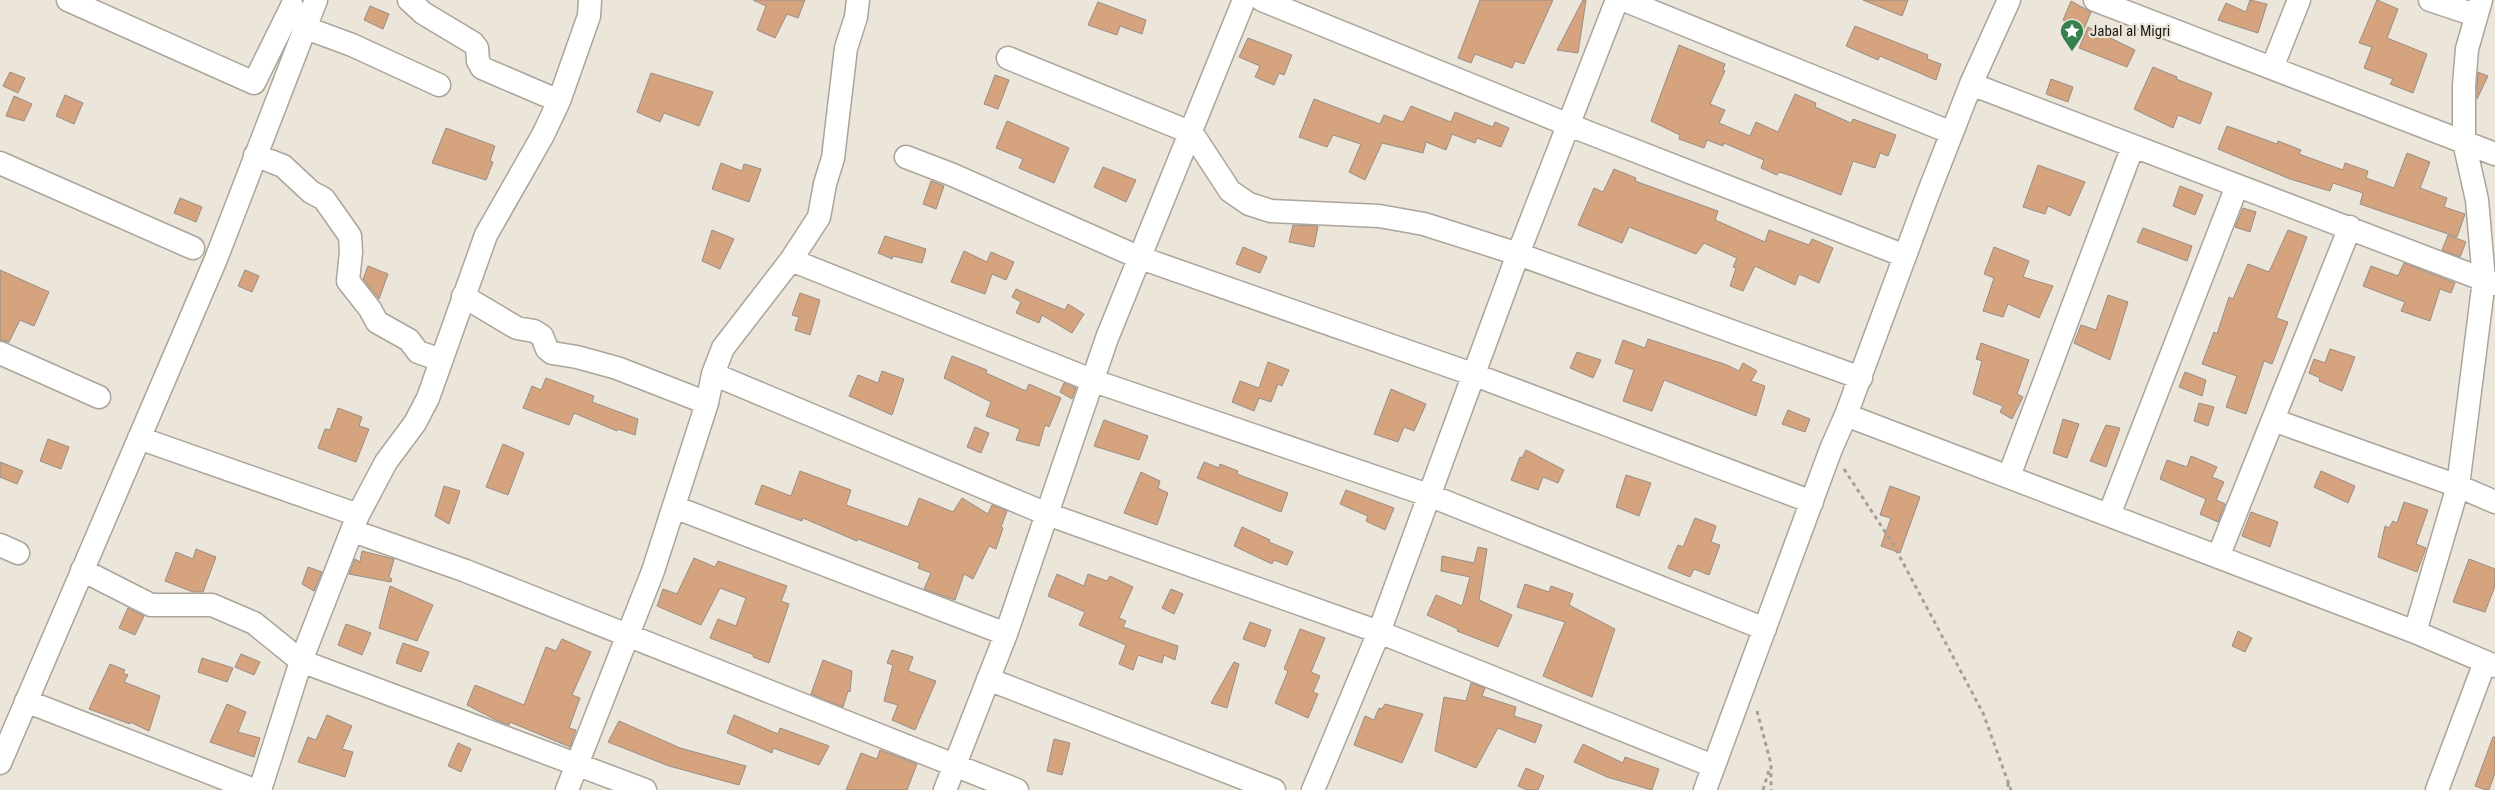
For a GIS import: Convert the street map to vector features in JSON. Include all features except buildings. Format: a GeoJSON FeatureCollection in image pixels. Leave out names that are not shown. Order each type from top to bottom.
{"type":"FeatureCollection","features":[{"type":"Feature","properties":{"kind":"street"},"geometry":{"type":"LineString","coordinates":[[68,0],[254,83],[292,6]]}},
{"type":"Feature","properties":{"kind":"street"},"geometry":{"type":"LineString","coordinates":[[0,763],[216,259],[316,0]]}},
{"type":"Feature","properties":{"kind":"street"},"geometry":{"type":"LineString","coordinates":[[409,0],[424,13],[473,43],[477,48],[478,61],[482,68],[559,101]]}},
{"type":"Feature","properties":{"kind":"street"},"geometry":{"type":"LineString","coordinates":[[260,790],[324,596],[356,523],[386,462],[414,423],[428,398],[463,296],[490,228],[543,134],[559,101],[589,16],[590,0]]}},
{"type":"Feature","properties":{"kind":"street"},"geometry":{"type":"LineString","coordinates":[[567,790],[653,571],[706,403],[713,374],[723,348],[791,260],[819,217],[825,184],[833,158],[846,48],[856,18],[858,0]]}},
{"type":"Feature","properties":{"kind":"street"},"geometry":{"type":"LineString","coordinates":[[945,790],[1006,634],[1094,382],[1107,338],[1138,257],[1192,133],[1244,0]]}},
{"type":"Feature","properties":{"kind":"street"},"geometry":{"type":"LineString","coordinates":[[1262,0],[1569,124],[1905,256]]}},
{"type":"Feature","properties":{"kind":"street"},"geometry":{"type":"LineString","coordinates":[[1314,790],[1380,632],[1518,254],[1617,0]]}},
{"type":"Feature","properties":{"kind":"street"},"geometry":{"type":"LineString","coordinates":[[1624,0],[1952,133]]}},
{"type":"Feature","properties":{"kind":"street"},"geometry":{"type":"LineString","coordinates":[[2095,0],[2495,154]]}},
{"type":"Feature","properties":{"kind":"street"},"geometry":{"type":"LineString","coordinates":[[2272,68],[2299,0]]}},
{"type":"Feature","properties":{"kind":"street"},"geometry":{"type":"LineString","coordinates":[[2415,632],[2458,486],[2489,282],[2477,200],[2464,142],[2467,49],[2478,8],[2430,0]]}},
{"type":"Feature","properties":{"kind":"street"},"geometry":{"type":"LineString","coordinates":[[1705,790],[1831,449],[1861,378],[2000,3]]}},
{"type":"Feature","properties":{"kind":"street"},"geometry":{"type":"LineString","coordinates":[[306,28],[352,45],[439,85]]}},
{"type":"Feature","properties":{"kind":"street"},"geometry":{"type":"LineString","coordinates":[[1008,58],[1192,133],[1230,191],[1249,204],[1271,211],[1379,216],[1424,224],[1518,254],[1861,378]]}},
{"type":"Feature","properties":{"kind":"street"},"geometry":{"type":"LineString","coordinates":[[1971,84],[2350,227],[2489,282]]}},
{"type":"Feature","properties":{"kind":"street"},"geometry":{"type":"LineString","coordinates":[[2009,476],[2133,146]]}},
{"type":"Feature","properties":{"kind":"street"},"geometry":{"type":"LineString","coordinates":[[255,155],[283,166],[311,192],[324,199],[350,236],[351,252],[348,281],[370,309],[377,322],[409,340],[418,352],[440,360]]}},
{"type":"Feature","properties":{"kind":"street"},"geometry":{"type":"LineString","coordinates":[[906,157],[961,178],[1138,257],[1475,375],[1812,502]]}},
{"type":"Feature","properties":{"kind":"street"},"geometry":{"type":"LineString","coordinates":[[0,163],[193,248]]}},
{"type":"Feature","properties":{"kind":"street"},"geometry":{"type":"LineString","coordinates":[[2109,515],[2238,186]]}},
{"type":"Feature","properties":{"kind":"street"},"geometry":{"type":"LineString","coordinates":[[2218,557],[2350,227]]}},
{"type":"Feature","properties":{"kind":"street"},"geometry":{"type":"LineString","coordinates":[[791,260],[1094,382],[1431,496],[1765,630]]}},
{"type":"Feature","properties":{"kind":"street"},"geometry":{"type":"LineString","coordinates":[[463,296],[517,328],[542,336],[547,349],[552,353],[578,357],[617,368],[706,403]]}},
{"type":"Feature","properties":{"kind":"street"},"geometry":{"type":"LineString","coordinates":[[0,353],[99,397]]}},
{"type":"Feature","properties":{"kind":"street"},"geometry":{"type":"LineString","coordinates":[[713,374],[1047,514],[1380,632],[1713,766]]}},
{"type":"Feature","properties":{"kind":"street"},"geometry":{"type":"LineString","coordinates":[[1846,415],[2415,632],[2490,664],[2437,790]]}},
{"type":"Feature","properties":{"kind":"street"},"geometry":{"type":"LineString","coordinates":[[2273,420],[2458,486],[2495,502]]}},
{"type":"Feature","properties":{"kind":"street"},"geometry":{"type":"LineString","coordinates":[[139,438],[356,523],[466,571],[626,636],[1017,790]]}},
{"type":"Feature","properties":{"kind":"street"},"geometry":{"type":"LineString","coordinates":[[674,507],[1006,634]]}},
{"type":"Feature","properties":{"kind":"street"},"geometry":{"type":"LineString","coordinates":[[82,570],[151,605],[212,605],[254,623],[301,661],[645,790]]}},
{"type":"Feature","properties":{"kind":"street"},"geometry":{"type":"LineString","coordinates":[[988,679],[1274,790]]}},
{"type":"Feature","properties":{"kind":"street"},"geometry":{"type":"LineString","coordinates":[[26,701],[254,790]]}},
{"type":"Feature","properties":{"kind":"path"},"geometry":{"type":"LineString","coordinates":[[1831,449],[1893,544],[1978,704],[2008,779],[2010,790]]}},
{"type":"Feature","properties":{"kind":"path"},"geometry":{"type":"LineString","coordinates":[[1747,677],[1771,764],[1771,790]]}},
{"type":"Feature","properties":{"kind":"path"},"geometry":{"type":"LineString","coordinates":[[1763,790],[1771,764]]}},
{"type":"Feature","properties":{"kind":"place","name":"Jabal al Migri"},"geometry":{"type":"Point","coordinates":[2072,52]}}]}
